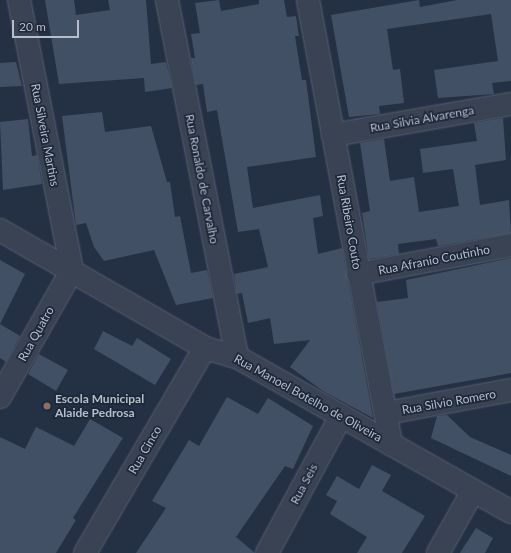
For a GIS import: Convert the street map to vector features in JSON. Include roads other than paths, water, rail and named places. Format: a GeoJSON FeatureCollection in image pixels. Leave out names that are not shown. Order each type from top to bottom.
{"type":"FeatureCollection","features":[{"type":"Feature","properties":{"kind":"street","name":"Rua Silveira Martins"},"geometry":{"type":"LineString","coordinates":[[19,0],[72,270]]}},
{"type":"Feature","properties":{"kind":"street","name":"Rua Ronaldo de Carvalho"},"geometry":{"type":"LineString","coordinates":[[167,0],[237,357]]}},
{"type":"Feature","properties":{"kind":"street","name":"Rua Ribeiro Couto"},"geometry":{"type":"LineString","coordinates":[[308,0],[358,274],[387,413],[391,444]]}},
{"type":"Feature","properties":{"kind":"street","name":"Rua Silvia Alvarenga"},"geometry":{"type":"LineString","coordinates":[[333,135],[511,104]]}},
{"type":"Feature","properties":{"kind":"street","name":"Rua Manoel Botelho de Oliveira"},"geometry":{"type":"LineString","coordinates":[[0,230],[72,270],[205,348],[237,357],[511,512]]}},
{"type":"Feature","properties":{"kind":"street","name":"Rua Afranio Coutinho"},"geometry":{"type":"LineString","coordinates":[[358,274],[511,245]]}},
{"type":"Feature","properties":{"kind":"street","name":"Rua Quatro"},"geometry":{"type":"LineString","coordinates":[[0,397],[72,270]]}},
{"type":"Feature","properties":{"kind":"street","name":"Rua Cinco"},"geometry":{"type":"LineString","coordinates":[[86,553],[205,348]]}},
{"type":"Feature","properties":{"kind":"street","name":"Rua Silvio Romero"},"geometry":{"type":"LineString","coordinates":[[387,413],[511,390]]}},
{"type":"Feature","properties":{"kind":"street","name":"Rua Seis"},"geometry":{"type":"LineString","coordinates":[[267,553],[341,416]]}},
{"type":"Feature","properties":{"kind":"street"},"geometry":{"type":"LineString","coordinates":[[438,553],[473,490]]}},
{"type":"Feature","properties":{"kind":"place","name":"Escola Municipal Alaide Pedrosa"},"geometry":{"type":"Point","coordinates":[47,406]}}]}
